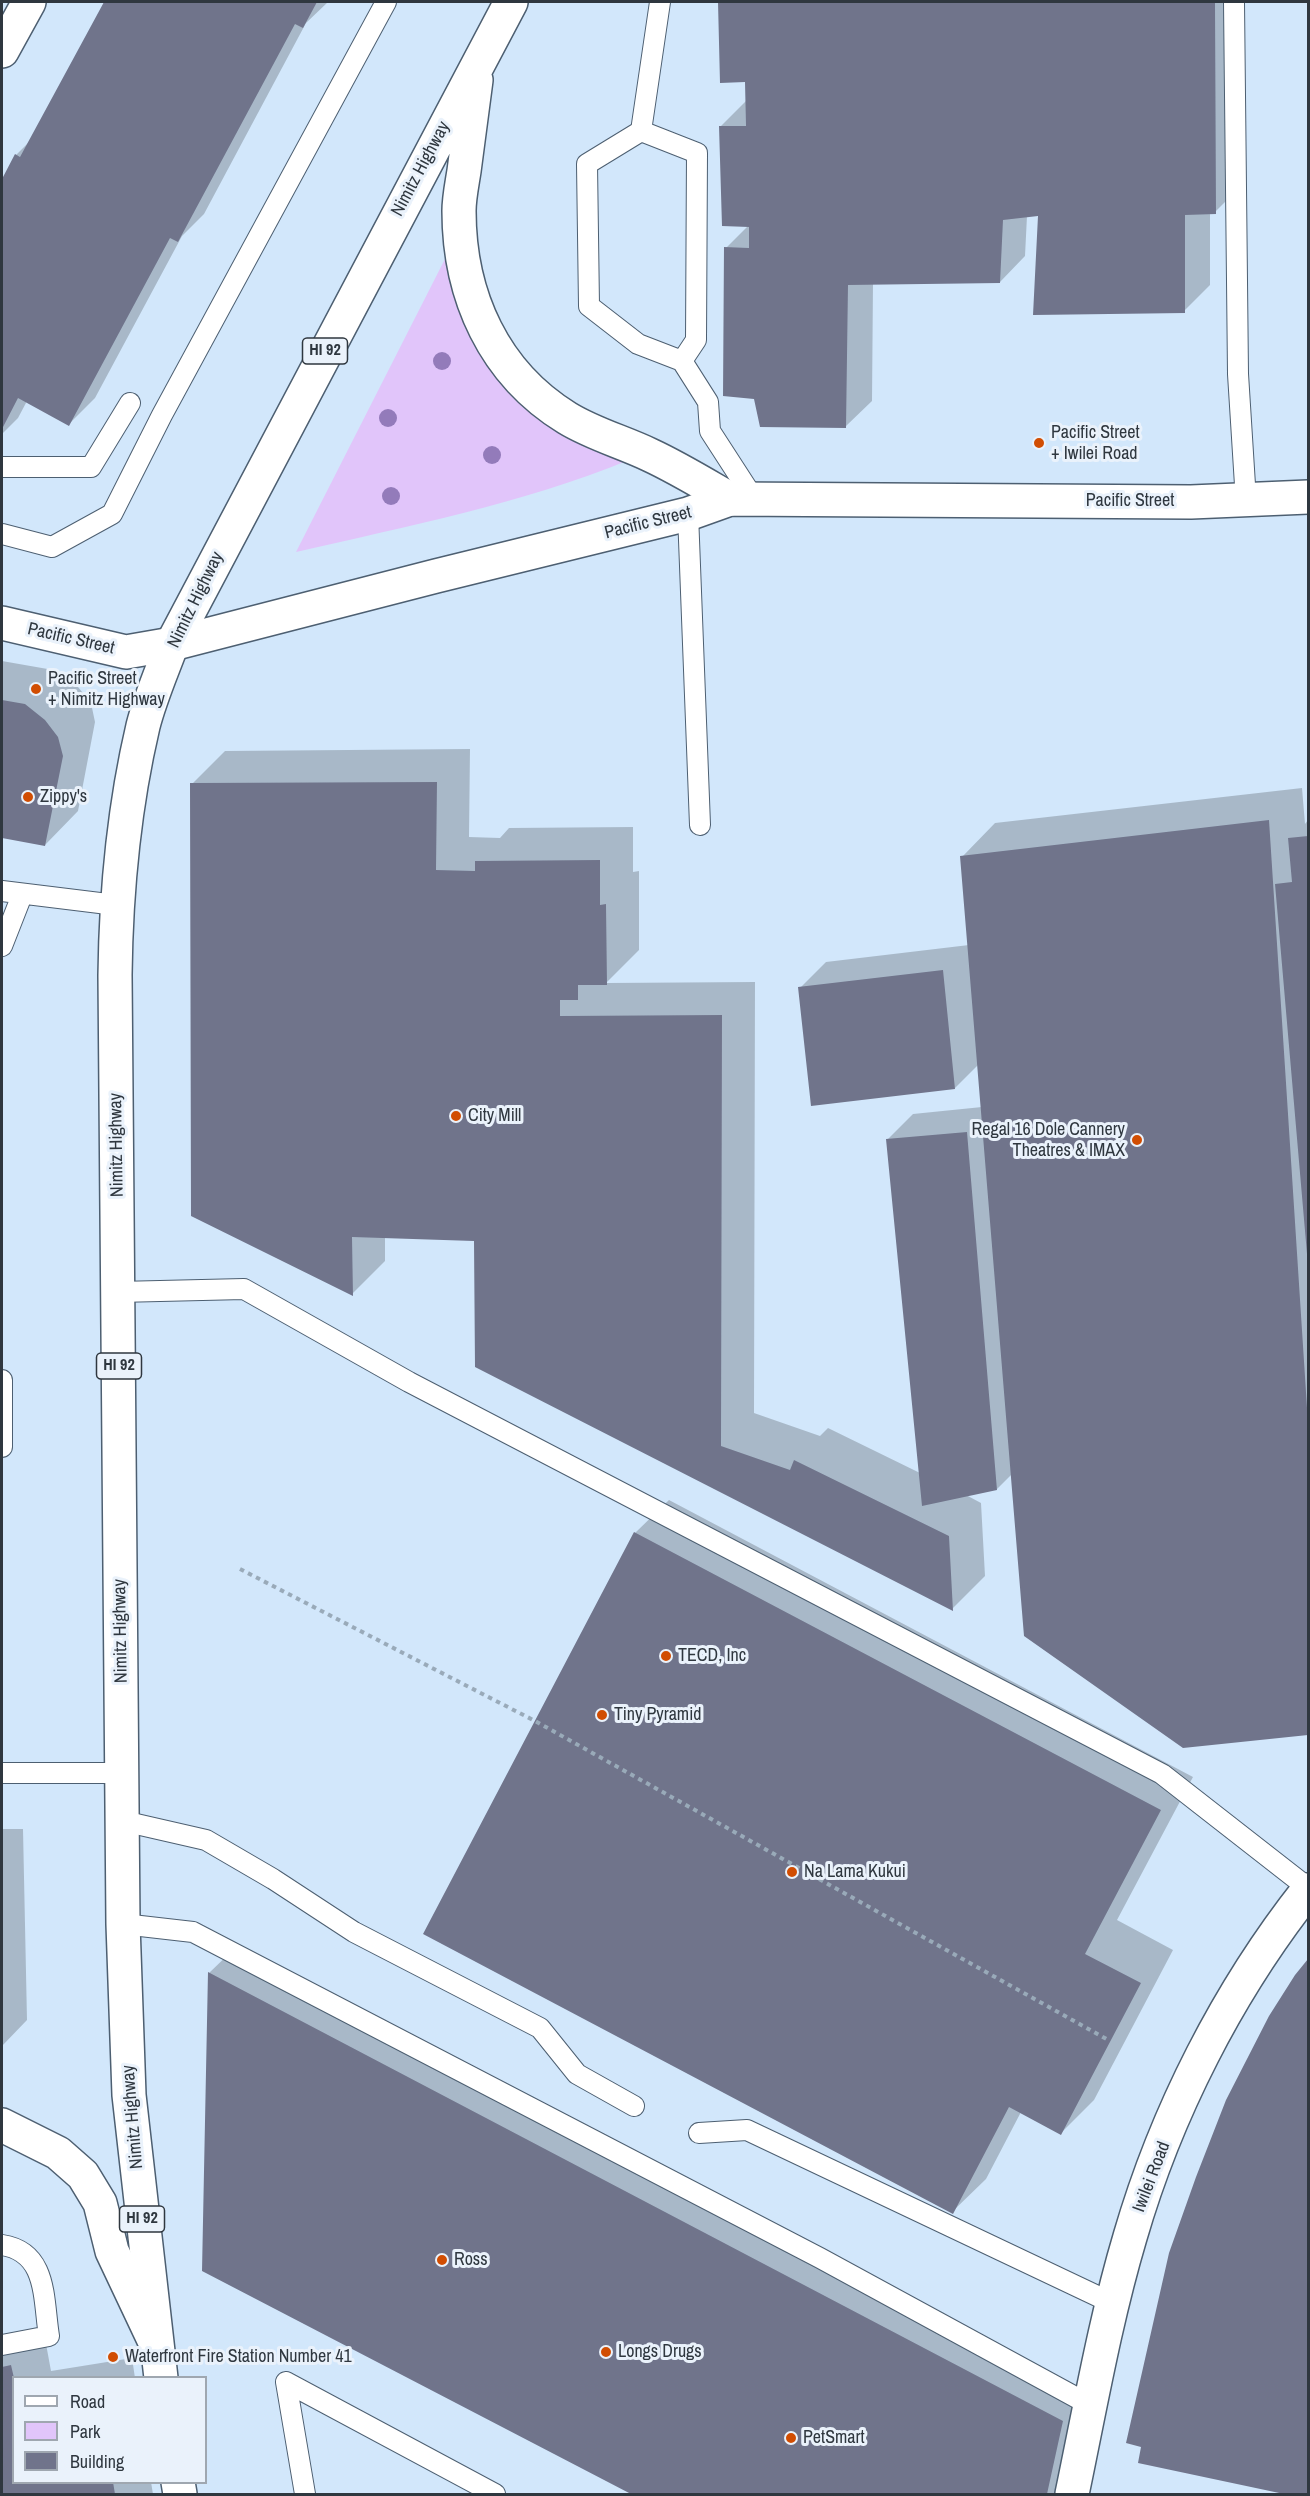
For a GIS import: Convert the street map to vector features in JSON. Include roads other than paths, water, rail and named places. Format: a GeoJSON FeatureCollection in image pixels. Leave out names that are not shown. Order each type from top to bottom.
{"type":"FeatureCollection","features":[{"type":"Feature","properties":{"kind":"main road"},"geometry":{"type":"LineString","coordinates":[[2,51],[29,2]]}},
{"type":"Feature","properties":{"kind":"main road","name":"Nimitz Highway"},"geometry":{"type":"LineString","coordinates":[[161,2376],[129,2095],[123,1924],[116,905],[126,820],[144,725],[172,644],[510,2]]}},
{"type":"Feature","properties":{"kind":"main road"},"geometry":{"type":"LineString","coordinates":[[479,59],[459,210],[468,290],[491,342],[525,386],[568,419],[742,499]]}},
{"type":"Feature","properties":{"kind":"main road","name":"Pacific Street"},"geometry":{"type":"LineString","coordinates":[[2,623],[126,652],[172,644],[742,499],[1246,501],[1308,497]]}},
{"type":"Feature","properties":{"kind":"main road","name":"Iwilei Road"},"geometry":{"type":"LineString","coordinates":[[1072,2494],[1112,2303],[1130,2235],[1153,2169],[1180,2104],[1211,2041],[1250,1974],[1308,1889]]}},
{"type":"Feature","properties":{"kind":"main road"},"geometry":{"type":"LineString","coordinates":[[2,2125],[58,2153],[83,2175],[100,2203],[112,2251],[156,2343]]}},
{"type":"Feature","properties":{"kind":"lane"},"geometry":{"type":"LineString","coordinates":[[2,534],[52,547],[112,514],[162,416],[386,2]]}},
{"type":"Feature","properties":{"kind":"lane"},"geometry":{"type":"LineString","coordinates":[[641,131],[660,2]]}},
{"type":"Feature","properties":{"kind":"lane"},"geometry":{"type":"LineString","coordinates":[[1234,2],[1238,374],[1246,501]]}},
{"type":"Feature","properties":{"kind":"lane"},"geometry":{"type":"LineString","coordinates":[[641,131],[587,164],[590,306],[638,344],[682,361],[708,402],[710,431],[742,499]]}},
{"type":"Feature","properties":{"kind":"lane"},"geometry":{"type":"LineString","coordinates":[[641,131],[697,153],[696,340],[682,361]]}},
{"type":"Feature","properties":{"kind":"lane"},"geometry":{"type":"LineString","coordinates":[[2,468],[91,467],[130,403]]}},
{"type":"Feature","properties":{"kind":"lane"},"geometry":{"type":"LineString","coordinates":[[688,514],[699,825]]}},
{"type":"Feature","properties":{"kind":"lane"},"geometry":{"type":"LineString","coordinates":[[2,891],[116,905]]}},
{"type":"Feature","properties":{"kind":"lane"},"geometry":{"type":"LineString","coordinates":[[2,946],[22,895]]}},
{"type":"Feature","properties":{"kind":"lane"},"geometry":{"type":"LineString","coordinates":[[118,1292],[243,1289],[409,1382],[1162,1774],[1308,1889]]}},
{"type":"Feature","properties":{"kind":"lane"},"geometry":{"type":"LineString","coordinates":[[2,1380],[2,1447]]}},
{"type":"Feature","properties":{"kind":"lane"},"geometry":{"type":"LineString","coordinates":[[2,1773],[123,1773]]}},
{"type":"Feature","properties":{"kind":"lane"},"geometry":{"type":"LineString","coordinates":[[123,1821],[206,1840],[273,1879],[354,1932],[540,2028],[577,2074],[634,2106]]}},
{"type":"Feature","properties":{"kind":"lane"},"geometry":{"type":"LineString","coordinates":[[123,1924],[193,1932],[810,2252],[1090,2404]]}},
{"type":"Feature","properties":{"kind":"lane"},"geometry":{"type":"LineString","coordinates":[[699,2133],[747,2130],[1112,2303]]}},
{"type":"Feature","properties":{"kind":"lane"},"geometry":{"type":"LineString","coordinates":[[2,2245],[15,2247],[26,2254],[39,2272],[49,2336],[2,2345]]}},
{"type":"Feature","properties":{"kind":"lane"},"geometry":{"type":"LineString","coordinates":[[305,2494],[286,2382],[495,2494]]}},
{"type":"Feature","properties":{"kind":"place","name":"Pacific Street + Iwilei Road"},"geometry":{"type":"Point","coordinates":[1039,443]}},
{"type":"Feature","properties":{"kind":"place","name":"Pacific Street + Nimitz Highway"},"geometry":{"type":"Point","coordinates":[36,689]}},
{"type":"Feature","properties":{"kind":"place","name":"Zippy's"},"geometry":{"type":"Point","coordinates":[28,797]}},
{"type":"Feature","properties":{"kind":"place","name":"City Mill"},"geometry":{"type":"Point","coordinates":[456,1116]}},
{"type":"Feature","properties":{"kind":"place","name":"Regal 16 Dole Cannery Theatres & IMAX"},"geometry":{"type":"Point","coordinates":[1137,1140]}},
{"type":"Feature","properties":{"kind":"place","name":"TECD, Inc"},"geometry":{"type":"Point","coordinates":[666,1656]}},
{"type":"Feature","properties":{"kind":"place","name":"Tiny Pyramid"},"geometry":{"type":"Point","coordinates":[602,1715]}},
{"type":"Feature","properties":{"kind":"place","name":"Na Lama Kukui"},"geometry":{"type":"Point","coordinates":[792,1872]}},
{"type":"Feature","properties":{"kind":"place","name":"Ross"},"geometry":{"type":"Point","coordinates":[442,2260]}},
{"type":"Feature","properties":{"kind":"place","name":"Longs Drugs"},"geometry":{"type":"Point","coordinates":[606,2352]}},
{"type":"Feature","properties":{"kind":"place","name":"Waterfront Fire Station Number 41"},"geometry":{"type":"Point","coordinates":[113,2357]}},
{"type":"Feature","properties":{"kind":"place","name":"PetSmart"},"geometry":{"type":"Point","coordinates":[791,2438]}}]}
